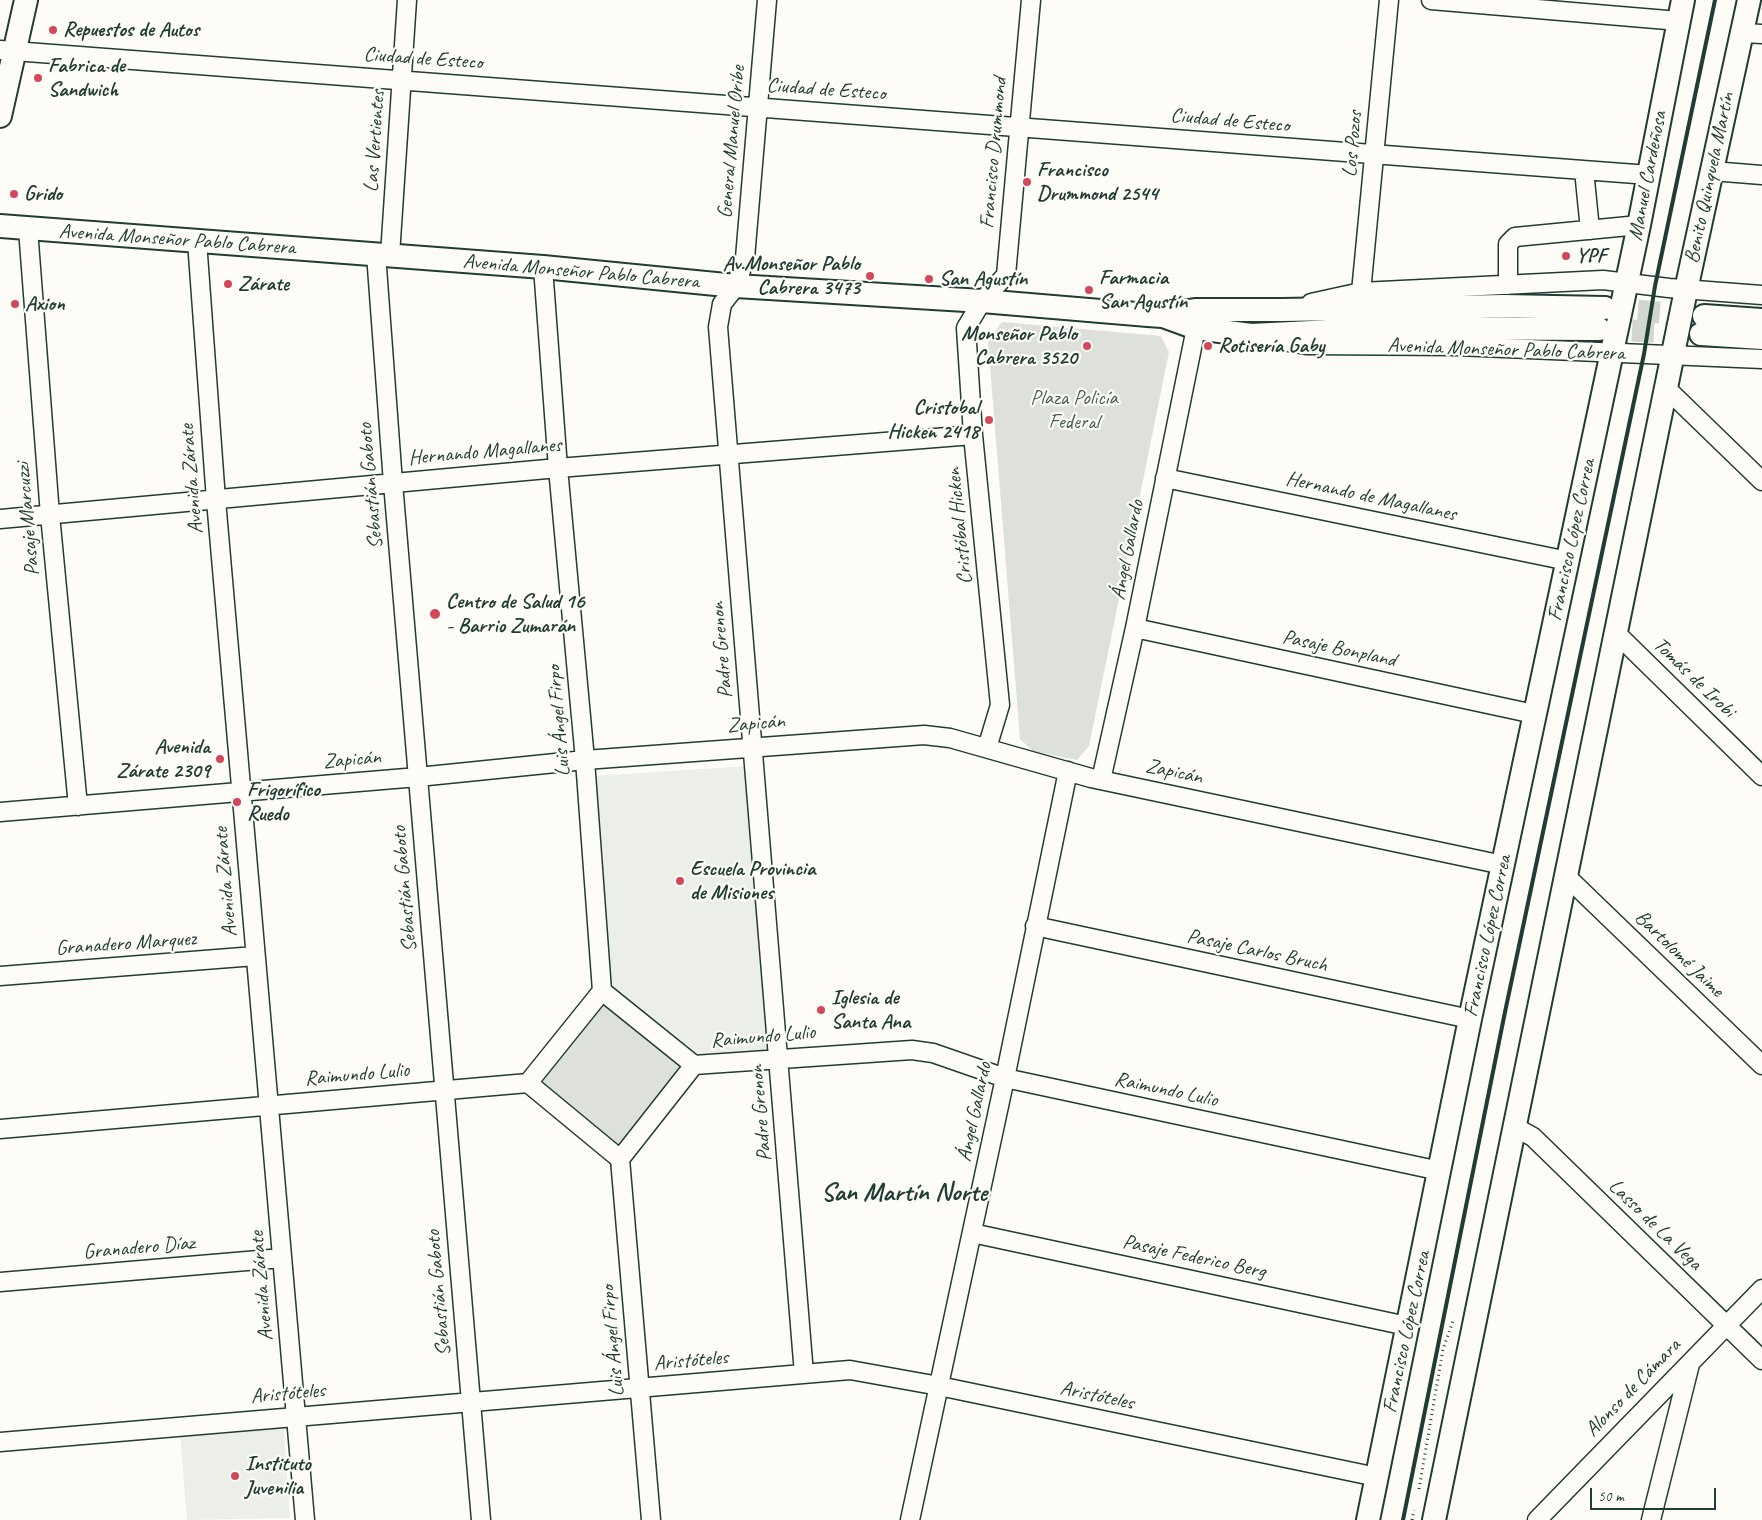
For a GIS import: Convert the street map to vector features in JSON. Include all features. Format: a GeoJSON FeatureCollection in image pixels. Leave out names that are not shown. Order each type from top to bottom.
{"type":"FeatureCollection","features":[{"type":"Feature","properties":{"kind":"main road"},"geometry":{"type":"LineString","coordinates":[[0,116],[7,51],[26,0]]}},
{"type":"Feature","properties":{"kind":"main road","name":"Benito Quinquela Martín"},"geometry":{"type":"LineString","coordinates":[[1673,356],[1712,171],[1752,34],[1749,0]]}},
{"type":"Feature","properties":{"kind":"main road","name":"Manuel Cardeñosa"},"geometry":{"type":"LineString","coordinates":[[1611,352],[1639,225],[1681,10]]}},
{"type":"Feature","properties":{"kind":"main road","name":"Avenida Monseñor Pablo Cabrera"},"geometry":{"type":"LineString","coordinates":[[0,226],[543,268],[736,286],[982,301],[1162,316],[1196,328],[1251,336],[1602,319],[1505,306],[1195,310],[1162,316]]}},
{"type":"Feature","properties":{"kind":"main road"},"geometry":{"type":"LineString","coordinates":[[1762,320],[1702,325],[1762,338]]}},
{"type":"Feature","properties":{"kind":"main road","name":"Francisco López Correa"},"geometry":{"type":"LineString","coordinates":[[1368,1520],[1470,1019],[1611,352]]}},
{"type":"Feature","properties":{"kind":"main road"},"geometry":{"type":"LineString","coordinates":[[1434,1520],[1513,1126],[1673,356]]}},
{"type":"Feature","properties":{"kind":"street","name":"Las Vertientes"},"geometry":{"type":"LineString","coordinates":[[383,255],[401,80],[407,0]]}},
{"type":"Feature","properties":{"kind":"street","name":"General Manuel Oribe"},"geometry":{"type":"LineString","coordinates":[[736,286],[745,258],[767,0]]}},
{"type":"Feature","properties":{"kind":"street","name":"Francisco Drummond"},"geometry":{"type":"LineString","coordinates":[[982,301],[1006,275],[1031,0]]}},
{"type":"Feature","properties":{"kind":"street","name":"Los Pozos"},"geometry":{"type":"LineString","coordinates":[[1361,292],[1388,0]]}},
{"type":"Feature","properties":{"kind":"street"},"geometry":{"type":"LineString","coordinates":[[1431,0],[1681,10]]}},
{"type":"Feature","properties":{"kind":"street","name":"Ciudad de Esteco"},"geometry":{"type":"LineString","coordinates":[[7,51],[1649,175]]}},
{"type":"Feature","properties":{"kind":"street"},"geometry":{"type":"LineString","coordinates":[[1584,170],[1590,230]]}},
{"type":"Feature","properties":{"kind":"street"},"geometry":{"type":"LineString","coordinates":[[1712,171],[1762,175]]}},
{"type":"Feature","properties":{"kind":"street"},"geometry":{"type":"LineString","coordinates":[[1508,285],[1508,244],[1515,237],[1639,225]]}},
{"type":"Feature","properties":{"kind":"street","name":"Pasaje Marcuzzi"},"geometry":{"type":"LineString","coordinates":[[28,229],[50,515],[78,806]]}},
{"type":"Feature","properties":{"kind":"street","name":"Avenida Zárate"},"geometry":{"type":"LineString","coordinates":[[197,241],[216,500],[305,1520]]}},
{"type":"Feature","properties":{"kind":"street","name":"Sebastián Gaboto"},"geometry":{"type":"LineString","coordinates":[[383,255],[393,483],[481,1520]]}},
{"type":"Feature","properties":{"kind":"street","name":"Luis Ángel Firpo"},"geometry":{"type":"LineString","coordinates":[[543,268],[558,468],[585,760],[602,990]]}},
{"type":"Feature","properties":{"kind":"street","name":"Avenida Monseñor Pablo Cabrera"},"geometry":{"type":"LineString","coordinates":[[1282,310],[1361,292],[1604,280],[1686,290],[1762,295]]}},
{"type":"Feature","properties":{"kind":"street","name":"Padre Grenon"},"geometry":{"type":"LineString","coordinates":[[736,286],[722,304],[718,327],[804,1374]]}},
{"type":"Feature","properties":{"kind":"street","name":"Cristóbal Hicken"},"geometry":{"type":"LineString","coordinates":[[982,301],[966,328],[974,435],[1000,705],[987,748]]}},
{"type":"Feature","properties":{"kind":"street","name":"Ángel Gallardo"},"geometry":{"type":"LineString","coordinates":[[1101,780],[1135,628],[1196,328]]}},
{"type":"Feature","properties":{"kind":"street","name":"Avenida Monseñor Pablo Cabrera"},"geometry":{"type":"LineString","coordinates":[[1251,336],[1306,345],[1457,346],[1762,359]]}},
{"type":"Feature","properties":{"kind":"street"},"geometry":{"type":"LineString","coordinates":[[1666,388],[1762,481]]}},
{"type":"Feature","properties":{"kind":"street","name":"Hernando Magallanes"},"geometry":{"type":"LineString","coordinates":[[0,519],[558,468],[974,435]]}},
{"type":"Feature","properties":{"kind":"street","name":"Hernando de Magallanes"},"geometry":{"type":"LineString","coordinates":[[1165,478],[1568,561]]}},
{"type":"Feature","properties":{"kind":"street","name":"Pasaje Bonpland"},"geometry":{"type":"LineString","coordinates":[[1135,628],[1534,714]]}},
{"type":"Feature","properties":{"kind":"street","name":"Tomás de Irobi"},"geometry":{"type":"LineString","coordinates":[[1616,633],[1762,776]]}},
{"type":"Feature","properties":{"kind":"street","name":"Zapicán"},"geometry":{"type":"LineString","coordinates":[[0,812],[418,777],[585,760],[924,735],[950,738],[1101,780],[1503,865]]}},
{"type":"Feature","properties":{"kind":"street","name":"Ángel Gallardo"},"geometry":{"type":"LineString","coordinates":[[910,1520],[1005,1078],[1068,771]]}},
{"type":"Feature","properties":{"kind":"street","name":"Bartolomé Jaime"},"geometry":{"type":"LineString","coordinates":[[1566,876],[1762,1065]]}},
{"type":"Feature","properties":{"kind":"street","name":"Pasaje Carlos Bruch"},"geometry":{"type":"LineString","coordinates":[[1035,926],[1470,1019]]}},
{"type":"Feature","properties":{"kind":"street","name":"Granadero Marquez"},"geometry":{"type":"LineString","coordinates":[[0,976],[255,956]]}},
{"type":"Feature","properties":{"kind":"street"},"geometry":{"type":"LineString","coordinates":[[620,1159],[528,1083],[602,990],[694,1065]]}},
{"type":"Feature","properties":{"kind":"street","name":"Raimundo Lulio"},"geometry":{"type":"LineString","coordinates":[[620,1159],[694,1065],[779,1057],[921,1050],[1005,1078],[1440,1170]]}},
{"type":"Feature","properties":{"kind":"street","name":"Raimundo Lulio"},"geometry":{"type":"LineString","coordinates":[[0,1129],[528,1083]]}},
{"type":"Feature","properties":{"kind":"street","name":"Lasso de La Vega"},"geometry":{"type":"LineString","coordinates":[[1513,1126],[1533,1137],[1762,1360]]}},
{"type":"Feature","properties":{"kind":"street","name":"Luis Ángel Firpo"},"geometry":{"type":"LineString","coordinates":[[620,1159],[651,1520]]}},
{"type":"Feature","properties":{"kind":"street","name":"Pasaje Federico Berg"},"geometry":{"type":"LineString","coordinates":[[972,1233],[1407,1326]]}},
{"type":"Feature","properties":{"kind":"street","name":"Granadero Díaz"},"geometry":{"type":"LineString","coordinates":[[0,1282],[282,1258]]}},
{"type":"Feature","properties":{"kind":"street","name":"Alonso de Cámara"},"geometry":{"type":"LineString","coordinates":[[1537,1520],[1762,1289]]}},
{"type":"Feature","properties":{"kind":"street"},"geometry":{"type":"LineString","coordinates":[[1651,1520],[1690,1361]]}},
{"type":"Feature","properties":{"kind":"street","name":"Aristóteles"},"geometry":{"type":"LineString","coordinates":[[0,1442],[850,1370],[939,1386],[1377,1477]]}},
{"type":"Feature","properties":{"kind":"shaded area","name":"Escuela Provincia de Misiones"},"geometry":{"type":"Polygon","coordinates":[[[748,766],[773,1051],[704,1058],[610,986],[593,776],[748,766]]]}},
{"type":"Feature","properties":{"kind":"shaded area","name":"Instituto Juvenilia"},"geometry":{"type":"Polygon","coordinates":[[[284,1427],[290,1518],[187,1520],[180,1434],[284,1427]]]}},
{"type":"Feature","properties":{"kind":"green space","name":"Plaza Policía Federal"},"geometry":{"type":"Polygon","coordinates":[[[1002,322],[1161,336],[1169,352],[1089,746],[1077,760],[1033,751],[1020,739],[988,341],[1002,322]]]}},
{"type":"Feature","properties":{"kind":"green space"},"geometry":{"type":"Polygon","coordinates":[[[604,1004],[681,1066],[616,1147],[540,1084],[604,1004]]]}},
{"type":"Feature","properties":{"kind":"tunnel"},"geometry":{"type":"LineString","coordinates":[[1605,308],[1700,316]]}},
{"type":"Feature","properties":{"kind":"tunnel"},"geometry":{"type":"LineString","coordinates":[[1599,329],[1701,334]]}},
{"type":"Feature","properties":{"kind":"railway"},"geometry":{"type":"LineString","coordinates":[[1403,1520],[1505,1012],[1644,354],[1655,286],[1715,0]]}},
{"type":"Feature","properties":{"kind":"place","name":"Repuestos de Autos"},"geometry":{"type":"Point","coordinates":[53,30]}},
{"type":"Feature","properties":{"kind":"place","name":"Fabrica de Sandwich"},"geometry":{"type":"Point","coordinates":[38,78]}},
{"type":"Feature","properties":{"kind":"place","name":"Francisco Drummond 2544"},"geometry":{"type":"Point","coordinates":[1027,182]}},
{"type":"Feature","properties":{"kind":"place","name":"Grido"},"geometry":{"type":"Point","coordinates":[14,194]}},
{"type":"Feature","properties":{"kind":"place","name":"YPF"},"geometry":{"type":"Point","coordinates":[1566,256]}},
{"type":"Feature","properties":{"kind":"place","name":"Av.Monseñor Pablo Cabrera 3473"},"geometry":{"type":"Point","coordinates":[870,276]}},
{"type":"Feature","properties":{"kind":"place","name":"San Agustín"},"geometry":{"type":"Point","coordinates":[929,279]}},
{"type":"Feature","properties":{"kind":"place","name":"Zárate"},"geometry":{"type":"Point","coordinates":[228,284]}},
{"type":"Feature","properties":{"kind":"place","name":"Farmacia San Agustín"},"geometry":{"type":"Point","coordinates":[1089,290]}},
{"type":"Feature","properties":{"kind":"place","name":"Axion"},"geometry":{"type":"Point","coordinates":[15,304]}},
{"type":"Feature","properties":{"kind":"place","name":"Monseñor Pablo Cabrera 3520"},"geometry":{"type":"Point","coordinates":[1087,346]}},
{"type":"Feature","properties":{"kind":"place","name":"Rotisería Gaby"},"geometry":{"type":"Point","coordinates":[1208,346]}},
{"type":"Feature","properties":{"kind":"place","name":"Cristobal Hicken 2418"},"geometry":{"type":"Point","coordinates":[989,420]}},
{"type":"Feature","properties":{"kind":"place","name":"Centro de Salud 16 - Barrio Zumarán"},"geometry":{"type":"Point","coordinates":[435,614]}},
{"type":"Feature","properties":{"kind":"place","name":"Avenida Zárate 2309"},"geometry":{"type":"Point","coordinates":[220,759]}},
{"type":"Feature","properties":{"kind":"place","name":"Frigorífico Ruedo"},"geometry":{"type":"Point","coordinates":[237,802]}},
{"type":"Feature","properties":{"kind":"place","name":"Escuela Provincia de Misiones"},"geometry":{"type":"Point","coordinates":[680,881]}},
{"type":"Feature","properties":{"kind":"place","name":"Iglesia de Santa Ana"},"geometry":{"type":"Point","coordinates":[821,1010]}},
{"type":"Feature","properties":{"kind":"place","name":"Instituto Juvenilia"},"geometry":{"type":"Point","coordinates":[235,1476]}},
{"type":"Feature","properties":{"kind":"district","name":"San Martín Norte"},"geometry":{"type":"Point","coordinates":[904,1193]}}]}
